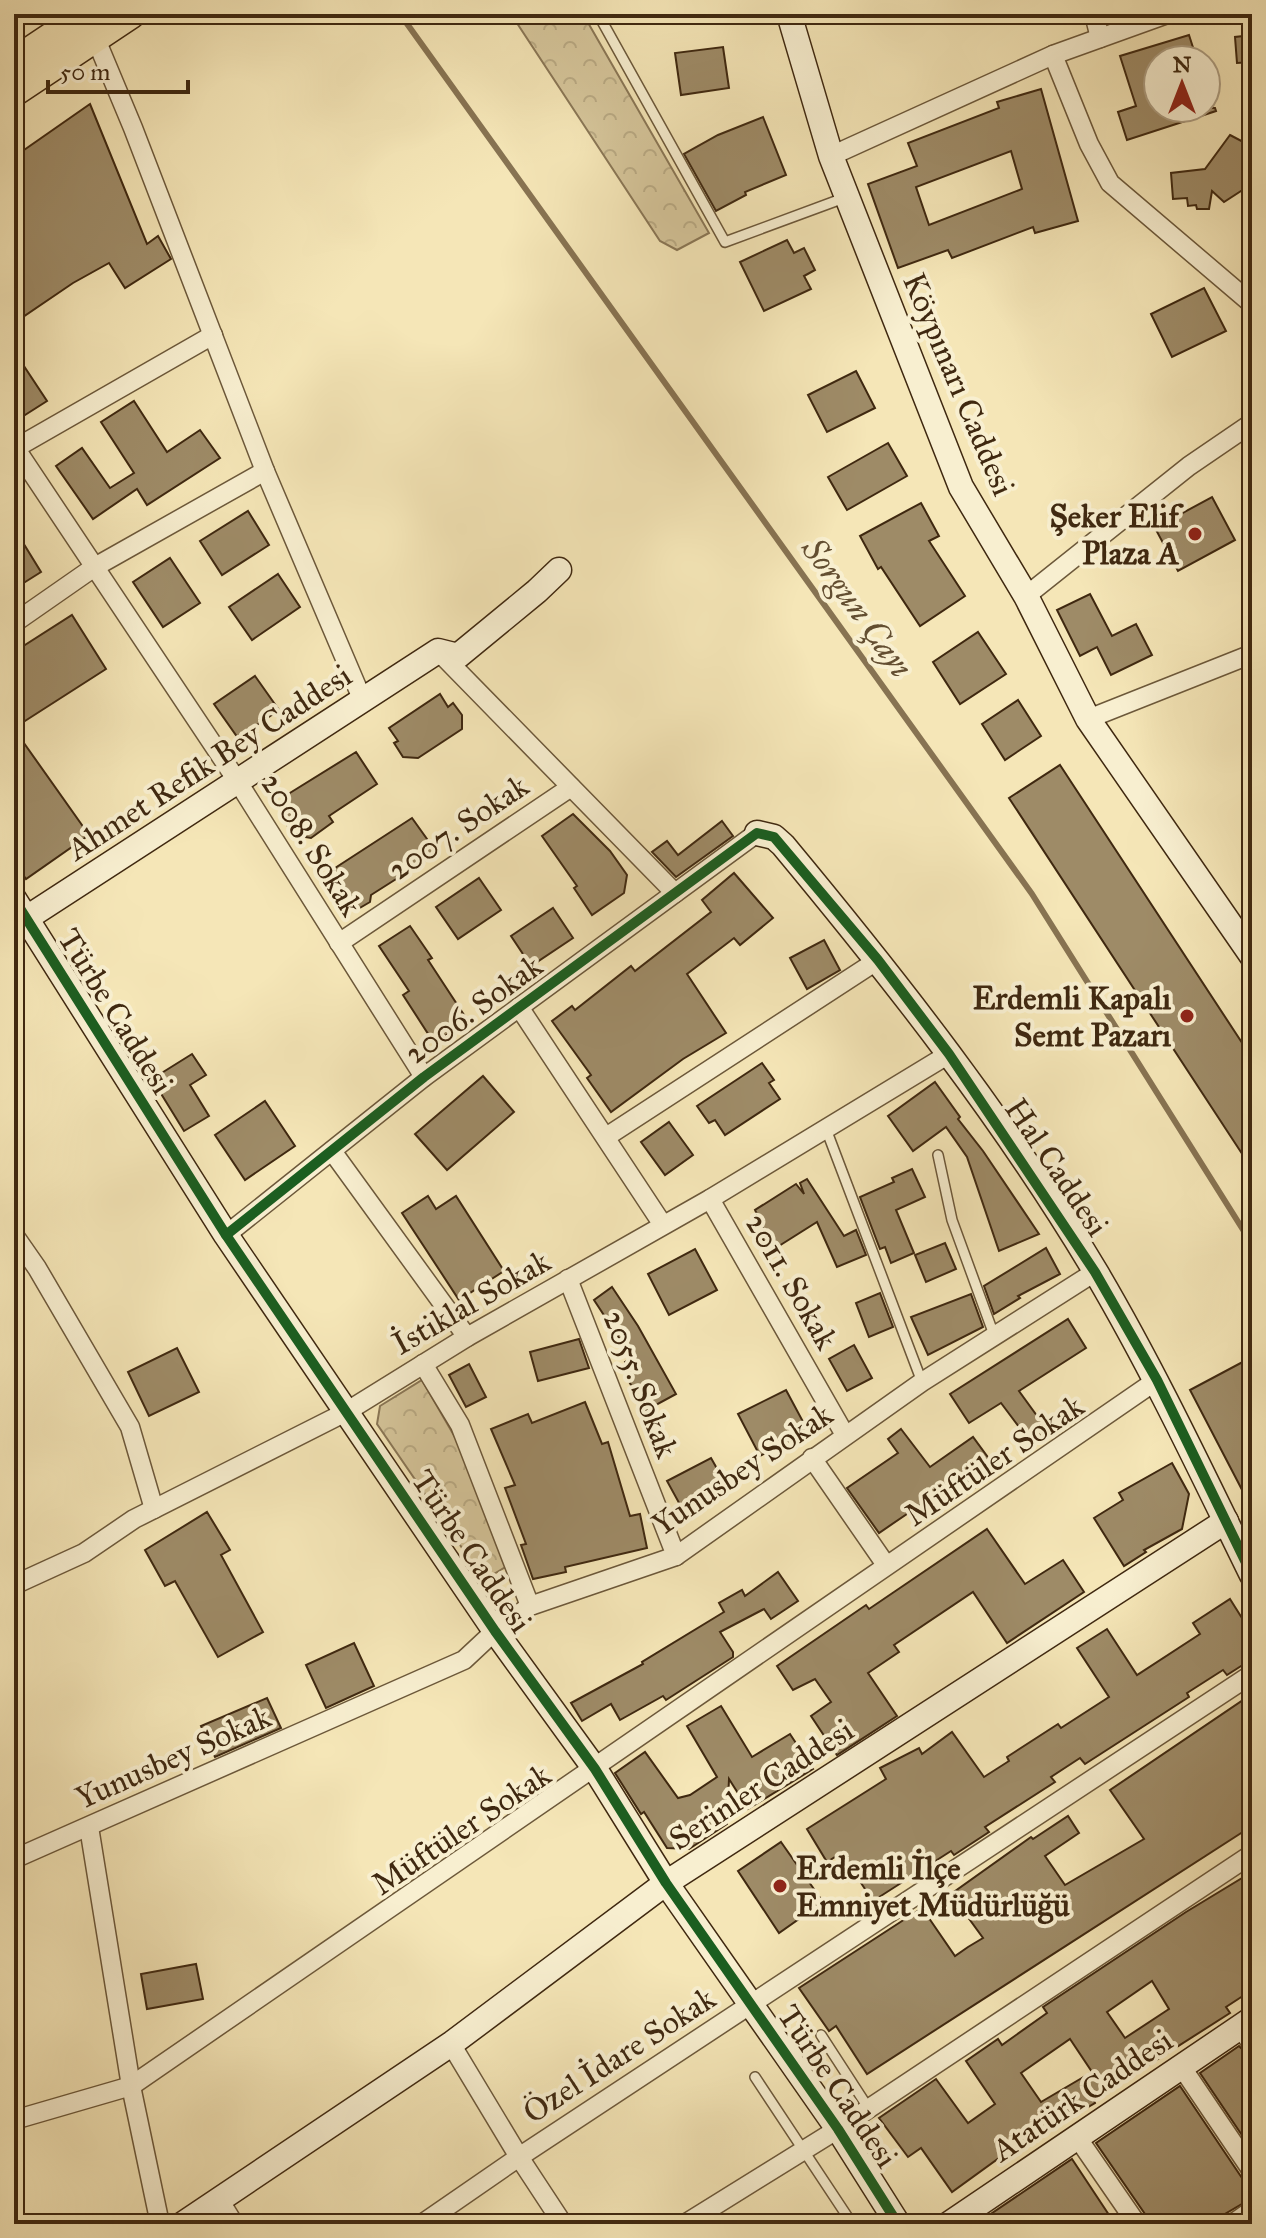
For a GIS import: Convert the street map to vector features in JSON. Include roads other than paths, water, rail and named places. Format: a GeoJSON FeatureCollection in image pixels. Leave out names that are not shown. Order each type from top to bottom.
{"type":"FeatureCollection","features":[{"type":"Feature","properties":{"kind":"main road"},"geometry":{"type":"LineString","coordinates":[[14,62],[90,26],[131,14]]}},
{"type":"Feature","properties":{"kind":"main road"},"geometry":{"type":"LineString","coordinates":[[14,92],[90,26]]}},
{"type":"Feature","properties":{"kind":"street","name":"Köypınarı Caddesi"},"geometry":{"type":"LineString","coordinates":[[789,14],[831,156],[961,487],[1026,596],[1088,719],[1244,931],[1252,956]]}},
{"type":"Feature","properties":{"kind":"street"},"geometry":{"type":"LineString","coordinates":[[1094,14],[1100,38]]}},
{"type":"Feature","properties":{"kind":"street"},"geometry":{"type":"LineString","coordinates":[[831,156],[1053,55],[1167,14]]}},
{"type":"Feature","properties":{"kind":"street"},"geometry":{"type":"LineString","coordinates":[[90,26],[133,128],[265,471],[363,701]]}},
{"type":"Feature","properties":{"kind":"street"},"geometry":{"type":"LineString","coordinates":[[1053,55],[1089,144],[1110,183],[1252,304]]}},
{"type":"Feature","properties":{"kind":"street"},"geometry":{"type":"LineString","coordinates":[[15,448],[213,335]]}},
{"type":"Feature","properties":{"kind":"street"},"geometry":{"type":"LineString","coordinates":[[1026,596],[1189,466],[1252,423]]}},
{"type":"Feature","properties":{"kind":"street","name":"2008. Sokak"},"geometry":{"type":"LineString","coordinates":[[15,448],[238,782],[424,1077]]}},
{"type":"Feature","properties":{"kind":"street"},"geometry":{"type":"LineString","coordinates":[[14,623],[93,568],[265,471]]}},
{"type":"Feature","properties":{"kind":"street"},"geometry":{"type":"LineString","coordinates":[[438,651],[458,656],[559,570]]}},
{"type":"Feature","properties":{"kind":"street"},"geometry":{"type":"LineString","coordinates":[[438,651],[675,893]]}},
{"type":"Feature","properties":{"kind":"street","name":"Ahmet Refik Bey Caddesi"},"geometry":{"type":"LineString","coordinates":[[18,914],[238,782],[438,651]]}},
{"type":"Feature","properties":{"kind":"street"},"geometry":{"type":"LineString","coordinates":[[1088,719],[1252,654]]}},
{"type":"Feature","properties":{"kind":"street","name":"2007. Sokak"},"geometry":{"type":"LineString","coordinates":[[339,943],[571,787]]}},
{"type":"Feature","properties":{"kind":"street","name":"2006. Sokak"},"geometry":{"type":"LineString","coordinates":[[226,1235],[424,1077],[757,833]]}},
{"type":"Feature","properties":{"kind":"street","name":"Hal Caddesi"},"geometry":{"type":"LineString","coordinates":[[757,833],[774,837],[783,845],[878,960],[949,1054],[1095,1272],[1157,1380],[1252,1575]]}},
{"type":"Feature","properties":{"kind":"street","name":"Türbe Caddesi"},"geometry":{"type":"LineString","coordinates":[[18,914],[226,1235],[495,1631],[595,1769],[666,1883],[838,2129],[898,2224]]}},
{"type":"Feature","properties":{"kind":"street"},"geometry":{"type":"LineString","coordinates":[[606,1137],[878,960]]}},
{"type":"Feature","properties":{"kind":"street"},"geometry":{"type":"LineString","coordinates":[[519,1007],[663,1225]]}},
{"type":"Feature","properties":{"kind":"street","name":"İstiklal Sokak"},"geometry":{"type":"LineString","coordinates":[[14,1585],[84,1553],[134,1519],[346,1412],[467,1337],[710,1199],[949,1054]]}},
{"type":"Feature","properties":{"kind":"street"},"geometry":{"type":"LineString","coordinates":[[332,1151],[467,1337]]}},
{"type":"Feature","properties":{"kind":"street","name":"2011. Sokak"},"geometry":{"type":"LineString","coordinates":[[710,1199],[845,1435]]}},
{"type":"Feature","properties":{"kind":"street"},"geometry":{"type":"LineString","coordinates":[[14,1235],[37,1268],[130,1427],[154,1509]]}},
{"type":"Feature","properties":{"kind":"street","name":"Yunusbey Sokak"},"geometry":{"type":"LineString","coordinates":[[14,1859],[464,1660],[495,1631],[530,1606],[676,1556],[922,1382],[1095,1272]]}},
{"type":"Feature","properties":{"kind":"street","name":"2055. Sokak"},"geometry":{"type":"LineString","coordinates":[[568,1279],[676,1556]]}},
{"type":"Feature","properties":{"kind":"street"},"geometry":{"type":"LineString","coordinates":[[423,1364],[460,1425],[530,1606]]}},
{"type":"Feature","properties":{"kind":"street","name":"Müftüler Sokak"},"geometry":{"type":"LineString","coordinates":[[14,2120],[131,2086],[1157,1380]]}},
{"type":"Feature","properties":{"kind":"street"},"geometry":{"type":"LineString","coordinates":[[812,1458],[886,1565]]}},
{"type":"Feature","properties":{"kind":"street","name":"Serinler Caddesi"},"geometry":{"type":"LineString","coordinates":[[183,2224],[451,2044],[666,1883],[1226,1521]]}},
{"type":"Feature","properties":{"kind":"street","name":"Özel İdare Sokak"},"geometry":{"type":"LineString","coordinates":[[422,2224],[751,2003],[1252,1674]]}},
{"type":"Feature","properties":{"kind":"street"},"geometry":{"type":"LineString","coordinates":[[89,1827],[131,2086],[160,2224]]}},
{"type":"Feature","properties":{"kind":"street"},"geometry":{"type":"LineString","coordinates":[[685,2224],[869,2109],[1252,1854]]}},
{"type":"Feature","properties":{"kind":"street","name":"Atatürk Caddesi"},"geometry":{"type":"LineString","coordinates":[[949,2224],[1181,2066],[1248,2030]]}},
{"type":"Feature","properties":{"kind":"street"},"geometry":{"type":"LineString","coordinates":[[451,2044],[563,2224]]}},
{"type":"Feature","properties":{"kind":"street"},"geometry":{"type":"LineString","coordinates":[[1181,2066],[1252,2171]]}},
{"type":"Feature","properties":{"kind":"street"},"geometry":{"type":"LineString","coordinates":[[1077,2137],[1137,2224]]}},
{"type":"Feature","properties":{"kind":"street"},"geometry":{"type":"LineString","coordinates":[[220,2201],[234,2224]]}},
{"type":"Feature","properties":{"kind":"street"},"geometry":{"type":"LineString","coordinates":[[1232,2224],[1252,2210]]}},
{"type":"Feature","properties":{"kind":"lane"},"geometry":{"type":"LineString","coordinates":[[598,14],[725,242],[848,197]]}},
{"type":"Feature","properties":{"kind":"lane"},"geometry":{"type":"LineString","coordinates":[[826,1129],[922,1382]]}},
{"type":"Feature","properties":{"kind":"lane"},"geometry":{"type":"LineString","coordinates":[[938,1155],[952,1220],[994,1335]]}},
{"type":"Feature","properties":{"kind":"lane"},"geometry":{"type":"LineString","coordinates":[[821,2035],[869,2109]]}},
{"type":"Feature","properties":{"kind":"lane"},"geometry":{"type":"LineString","coordinates":[[755,2077],[851,2222]]}},
{"type":"Feature","properties":{"kind":"waterway","name":"Sorgun Çayı"},"geometry":{"type":"LineString","coordinates":[[400,14],[1032,894],[1252,1244]]}},
{"type":"Feature","properties":{"kind":"place","name":"Şeker Elif Plaza A"},"geometry":{"type":"Point","coordinates":[1195,534]}},
{"type":"Feature","properties":{"kind":"place","name":"Erdemli Kapalı Semt Pazarı"},"geometry":{"type":"Point","coordinates":[1187,1016]}},
{"type":"Feature","properties":{"kind":"place","name":"Erdemli İlçe Emniyet Müdürlüğü"},"geometry":{"type":"Point","coordinates":[780,1886]}}]}
